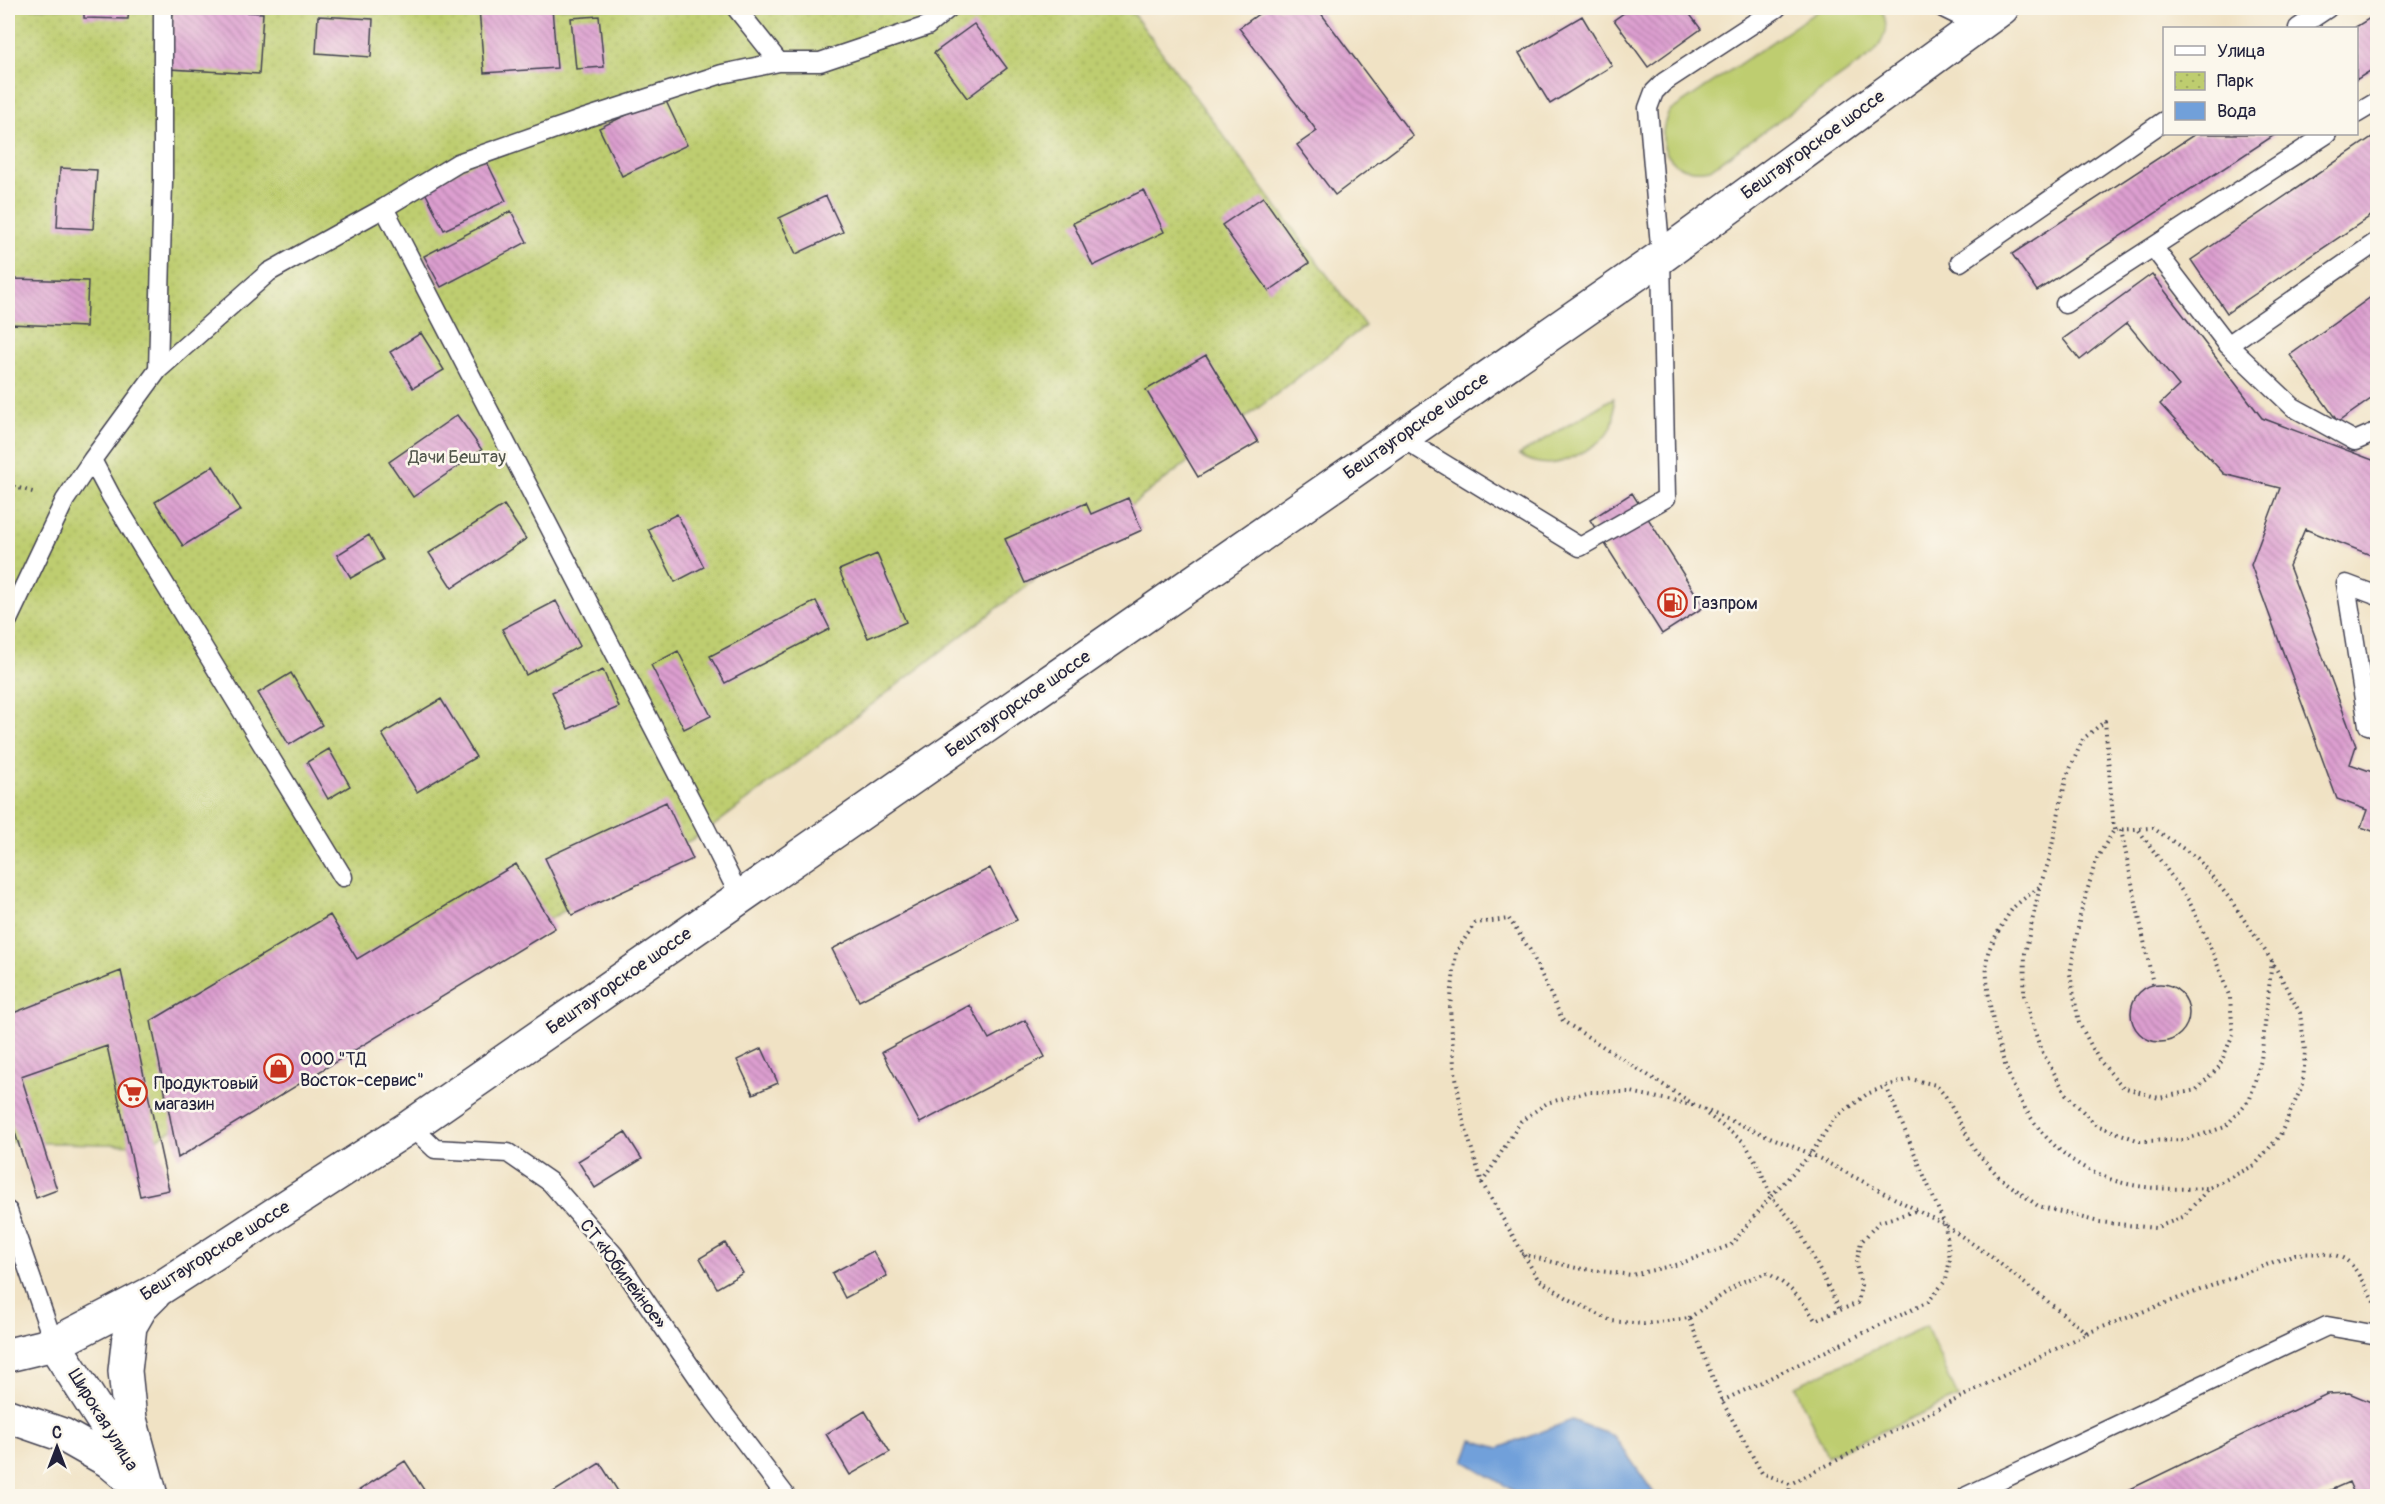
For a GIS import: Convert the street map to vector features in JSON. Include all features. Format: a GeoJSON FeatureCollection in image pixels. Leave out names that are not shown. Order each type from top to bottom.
{"type":"FeatureCollection","features":[{"type":"Feature","properties":{"kind":"main road","name":"Бештаугорское шоссе"},"geometry":{"type":"LineString","coordinates":[[8,1355],[54,1344],[156,1291],[411,1126],[1660,257],[1990,16]]}},
{"type":"Feature","properties":{"kind":"main road"},"geometry":{"type":"LineString","coordinates":[[152,1496],[130,1419],[125,1371],[130,1326],[141,1306],[156,1291]]}},
{"type":"Feature","properties":{"kind":"main road","name":"Широкая улица"},"geometry":{"type":"LineString","coordinates":[[54,1344],[152,1496]]}},
{"type":"Feature","properties":{"kind":"main road"},"geometry":{"type":"LineString","coordinates":[[8,1416],[63,1435],[109,1461],[152,1496]]}},
{"type":"Feature","properties":{"kind":"lane"},"geometry":{"type":"LineString","coordinates":[[158,370],[164,181],[164,8]]}},
{"type":"Feature","properties":{"kind":"lane"},"geometry":{"type":"LineString","coordinates":[[736,8],[778,62]]}},
{"type":"Feature","properties":{"kind":"lane"},"geometry":{"type":"LineString","coordinates":[[8,620],[65,500],[158,370],[269,272],[384,208],[458,163],[586,118],[722,75],[778,62],[820,62],[927,26],[949,8]]}},
{"type":"Feature","properties":{"kind":"lane"},"geometry":{"type":"LineString","coordinates":[[1400,437],[1580,547],[1666,498],[1660,257],[1648,108],[1654,92],[1664,82],[1777,8]]}},
{"type":"Feature","properties":{"kind":"lane"},"geometry":{"type":"LineString","coordinates":[[1943,8],[1990,16]]}},
{"type":"Feature","properties":{"kind":"lane"},"geometry":{"type":"LineString","coordinates":[[2300,27],[2328,8]]}},
{"type":"Feature","properties":{"kind":"lane"},"geometry":{"type":"LineString","coordinates":[[2358,113],[2378,101]]}},
{"type":"Feature","properties":{"kind":"lane"},"geometry":{"type":"LineString","coordinates":[[1960,262],[2163,122]]}},
{"type":"Feature","properties":{"kind":"lane"},"geometry":{"type":"LineString","coordinates":[[2065,304],[2325,135]]}},
{"type":"Feature","properties":{"kind":"lane"},"geometry":{"type":"LineString","coordinates":[[384,208],[708,831],[740,897]]}},
{"type":"Feature","properties":{"kind":"lane"},"geometry":{"type":"LineString","coordinates":[[2228,345],[2378,241]]}},
{"type":"Feature","properties":{"kind":"lane"},"geometry":{"type":"LineString","coordinates":[[2153,247],[2228,345],[2293,407],[2355,441],[2378,431]]}},
{"type":"Feature","properties":{"kind":"lane"},"geometry":{"type":"LineString","coordinates":[[92,460],[111,496],[343,877]]}},
{"type":"Feature","properties":{"kind":"lane"},"geometry":{"type":"LineString","coordinates":[[2378,596],[2346,584],[2368,725],[2378,728]]}},
{"type":"Feature","properties":{"kind":"lane","name":"СТ «Юбилейное»"},"geometry":{"type":"LineString","coordinates":[[411,1126],[435,1149],[508,1153],[550,1182],[614,1255],[714,1401],[786,1497]]}},
{"type":"Feature","properties":{"kind":"lane"},"geometry":{"type":"LineString","coordinates":[[8,1211],[54,1344]]}},
{"type":"Feature","properties":{"kind":"lane"},"geometry":{"type":"LineString","coordinates":[[1967,1497],[2327,1326],[2378,1335]]}},
{"type":"Feature","properties":{"kind":"path"},"geometry":{"type":"LineString","coordinates":[[2138,829],[2189,901],[2213,953],[2230,998],[2233,1034],[2219,1067],[2196,1090],[2159,1098],[2123,1087],[2099,1060],[2079,1023],[2070,974],[2080,916],[2096,860],[2114,830],[2105,721],[2083,740],[2066,778],[2049,860],[2040,886],[2025,953],[2024,994],[2040,1048],[2066,1094],[2096,1125],[2140,1141],[2185,1140],[2225,1127],[2250,1099],[2261,1060],[2272,961]]}},
{"type":"Feature","properties":{"kind":"path"},"geometry":{"type":"LineString","coordinates":[[1522,1254],[1576,1268],[1632,1275],[1670,1267],[1731,1245],[1771,1196],[1811,1154],[1833,1120],[1867,1094],[1911,1079],[1936,1085],[1946,1097],[1975,1150],[1999,1177],[2038,1206],[2099,1222],[2155,1228],[2183,1217],[2209,1188],[2255,1165],[2280,1135],[2303,1084],[2305,1052],[2300,1013],[2272,961],[2230,899],[2197,858],[2153,828],[2114,830]]}},
{"type":"Feature","properties":{"kind":"path"},"geometry":{"type":"LineString","coordinates":[[2121,830],[2153,984]]}},
{"type":"Feature","properties":{"kind":"path"},"geometry":{"type":"LineString","coordinates":[[2040,886],[2013,908],[1988,952],[1988,989],[1996,1041],[2015,1093],[2045,1137],[2084,1167],[2121,1184],[2165,1190],[2209,1188]]}},
{"type":"Feature","properties":{"kind":"path"},"geometry":{"type":"LineString","coordinates":[[1840,1310],[1798,1228],[1771,1196],[1759,1167],[1744,1142],[1698,1107],[1563,1021],[1530,950],[1509,919],[1475,923],[1456,952],[1450,1007],[1454,1065],[1463,1120],[1482,1183],[1538,1279],[1611,1321],[1644,1324],[1689,1318],[1741,1282],[1767,1273],[1786,1284],[1801,1299],[1815,1320],[1858,1303],[1861,1286],[1857,1264],[1861,1242],[1879,1222],[1916,1211]]}},
{"type":"Feature","properties":{"kind":"path"},"geometry":{"type":"LineString","coordinates":[[1722,1401],[1928,1302],[1946,1280],[1950,1259],[1946,1225],[1886,1086]]}},
{"type":"Feature","properties":{"kind":"path"},"geometry":{"type":"LineString","coordinates":[[1482,1183],[1521,1120],[1547,1103],[1587,1092],[1630,1092],[1698,1107],[1811,1154],[1946,1225],[1989,1255],[2086,1333]]}},
{"type":"Feature","properties":{"kind":"path"},"geometry":{"type":"LineString","coordinates":[[1689,1318],[1722,1401],[1762,1473],[1790,1484],[2086,1333],[2295,1254],[2328,1252],[2353,1263],[2378,1308]]}},
{"type":"Feature","properties":{"kind":"path"},"geometry":{"type":"LineString","coordinates":[[1789,1497],[1790,1484]]}},
{"type":"Feature","properties":{"kind":"green space","name":"Дачи Бештау"},"geometry":{"type":"Polygon","coordinates":[[[8,8],[1129,8],[1365,326],[707,831],[146,1145],[8,1142],[8,8]]]}},
{"type":"Feature","properties":{"kind":"green space"},"geometry":{"type":"Polygon","coordinates":[[[1822,8],[1880,8],[1886,26],[1881,42],[1874,53],[1710,169],[1696,170],[1675,163],[1668,156],[1664,147],[1664,125],[1669,112],[1822,8]]]}},
{"type":"Feature","properties":{"kind":"green space"},"geometry":{"type":"Polygon","coordinates":[[[1613,398],[1614,417],[1610,430],[1606,436],[1585,451],[1553,464],[1537,463],[1519,455],[1613,398]]]}},
{"type":"Feature","properties":{"kind":"green space"},"geometry":{"type":"Polygon","coordinates":[[[1926,1326],[1958,1397],[1827,1456],[1795,1386],[1926,1326]]]}},
{"type":"Feature","properties":{"kind":"water"},"geometry":{"type":"Polygon","coordinates":[[[1572,1420],[1614,1436],[1656,1496],[1522,1496],[1464,1461],[1472,1440],[1499,1448],[1572,1420]]]}},
{"type":"Feature","properties":{"kind":"building"},"geometry":{"type":"Polygon","coordinates":[[[84,8],[129,8],[128,19],[84,18],[84,8]]]}},
{"type":"Feature","properties":{"kind":"building"},"geometry":{"type":"Polygon","coordinates":[[[173,8],[263,13],[259,74],[169,69],[173,8]]]}},
{"type":"Feature","properties":{"kind":"building"},"geometry":{"type":"Polygon","coordinates":[[[479,8],[552,8],[557,68],[484,73],[479,8]]]}},
{"type":"Feature","properties":{"kind":"building"},"geometry":{"type":"Polygon","coordinates":[[[1267,8],[1317,8],[1413,136],[1335,195],[1297,145],[1317,131],[1239,28],[1267,8]]]}},
{"type":"Feature","properties":{"kind":"building"},"geometry":{"type":"Polygon","coordinates":[[[1631,8],[1685,8],[1701,29],[1648,67],[1614,20],[1631,8]]]}},
{"type":"Feature","properties":{"kind":"building"},"geometry":{"type":"Polygon","coordinates":[[[2378,13],[2378,66],[2358,79],[2358,27],[2356,27],[2378,13]]]}},
{"type":"Feature","properties":{"kind":"building"},"geometry":{"type":"Polygon","coordinates":[[[318,16],[373,19],[371,57],[316,53],[318,16]]]}},
{"type":"Feature","properties":{"kind":"building"},"geometry":{"type":"Polygon","coordinates":[[[599,16],[604,67],[576,69],[571,18],[599,16]]]}},
{"type":"Feature","properties":{"kind":"building"},"geometry":{"type":"Polygon","coordinates":[[[1582,16],[1612,66],[1550,104],[1519,53],[1582,16]]]}},
{"type":"Feature","properties":{"kind":"building"},"geometry":{"type":"Polygon","coordinates":[[[974,24],[1007,68],[967,98],[934,53],[974,24]]]}},
{"type":"Feature","properties":{"kind":"building"},"geometry":{"type":"Polygon","coordinates":[[[664,97],[687,145],[622,176],[599,128],[664,97]]]}},
{"type":"Feature","properties":{"kind":"building"},"geometry":{"type":"Polygon","coordinates":[[[2378,133],[2378,211],[2227,313],[2191,260],[2378,133]]]}},
{"type":"Feature","properties":{"kind":"building"},"geometry":{"type":"Polygon","coordinates":[[[2193,135],[2274,135],[2037,291],[2012,254],[2193,135]]]}},
{"type":"Feature","properties":{"kind":"building"},"geometry":{"type":"Polygon","coordinates":[[[485,158],[506,201],[444,230],[423,188],[485,158]]]}},
{"type":"Feature","properties":{"kind":"building"},"geometry":{"type":"Polygon","coordinates":[[[60,168],[97,170],[93,229],[57,227],[60,168]]]}},
{"type":"Feature","properties":{"kind":"building"},"geometry":{"type":"Polygon","coordinates":[[[1144,190],[1164,232],[1093,266],[1073,223],[1144,190]]]}},
{"type":"Feature","properties":{"kind":"building"},"geometry":{"type":"Polygon","coordinates":[[[826,196],[843,232],[796,254],[779,218],[826,196]]]}},
{"type":"Feature","properties":{"kind":"building"},"geometry":{"type":"Polygon","coordinates":[[[1263,197],[1309,263],[1269,291],[1222,225],[1263,197]]]}},
{"type":"Feature","properties":{"kind":"building"},"geometry":{"type":"Polygon","coordinates":[[[511,211],[527,242],[441,287],[424,256],[511,211]]]}},
{"type":"Feature","properties":{"kind":"building"},"geometry":{"type":"Polygon","coordinates":[[[2152,274],[2262,418],[2378,462],[2378,558],[2305,529],[2289,566],[2356,746],[2350,764],[2378,774],[2378,833],[2361,827],[2367,810],[2337,799],[2251,565],[2280,488],[2224,474],[2160,404],[2179,386],[2127,323],[2080,360],[2063,339],[2152,274]]]}},
{"type":"Feature","properties":{"kind":"building"},"geometry":{"type":"Polygon","coordinates":[[[10,279],[88,281],[86,327],[9,324],[10,279]]]}},
{"type":"Feature","properties":{"kind":"building"},"geometry":{"type":"Polygon","coordinates":[[[2378,292],[2378,394],[2338,422],[2290,355],[2378,292]]]}},
{"type":"Feature","properties":{"kind":"building"},"geometry":{"type":"Polygon","coordinates":[[[421,333],[444,370],[413,388],[390,352],[421,333]]]}},
{"type":"Feature","properties":{"kind":"building"},"geometry":{"type":"Polygon","coordinates":[[[1206,355],[1258,442],[1198,477],[1146,390],[1206,355]]]}},
{"type":"Feature","properties":{"kind":"building"},"geometry":{"type":"Polygon","coordinates":[[[457,415],[482,450],[413,497],[389,462],[457,415]]]}},
{"type":"Feature","properties":{"kind":"building"},"geometry":{"type":"Polygon","coordinates":[[[213,466],[241,510],[183,546],[155,502],[213,466]]]}},
{"type":"Feature","properties":{"kind":"building"},"geometry":{"type":"Polygon","coordinates":[[[1632,493],[1704,607],[1662,634],[1590,520],[1632,493]]]}},
{"type":"Feature","properties":{"kind":"building"},"geometry":{"type":"Polygon","coordinates":[[[1128,498],[1142,530],[1025,583],[1005,539],[1086,503],[1091,514],[1128,498]]]}},
{"type":"Feature","properties":{"kind":"building"},"geometry":{"type":"Polygon","coordinates":[[[504,505],[526,539],[452,588],[429,553],[504,505]]]}},
{"type":"Feature","properties":{"kind":"building"},"geometry":{"type":"Polygon","coordinates":[[[677,514],[704,567],[675,582],[648,529],[677,514]]]}},
{"type":"Feature","properties":{"kind":"building"},"geometry":{"type":"Polygon","coordinates":[[[369,535],[383,560],[351,578],[337,555],[369,535]]]}},
{"type":"Feature","properties":{"kind":"building"},"geometry":{"type":"Polygon","coordinates":[[[877,554],[906,622],[868,638],[839,570],[877,554]]]}},
{"type":"Feature","properties":{"kind":"building"},"geometry":{"type":"Polygon","coordinates":[[[556,601],[580,646],[526,675],[502,629],[556,601]]]}},
{"type":"Feature","properties":{"kind":"building"},"geometry":{"type":"Polygon","coordinates":[[[816,601],[830,629],[725,683],[710,656],[816,601]]]}},
{"type":"Feature","properties":{"kind":"building"},"geometry":{"type":"Polygon","coordinates":[[[678,651],[711,716],[684,729],[651,665],[678,651]]]}},
{"type":"Feature","properties":{"kind":"building"},"geometry":{"type":"Polygon","coordinates":[[[603,670],[619,707],[568,729],[552,692],[603,670]]]}},
{"type":"Feature","properties":{"kind":"building"},"geometry":{"type":"Polygon","coordinates":[[[291,673],[322,725],[289,745],[258,693],[291,673]]]}},
{"type":"Feature","properties":{"kind":"building"},"geometry":{"type":"Polygon","coordinates":[[[441,699],[476,757],[417,792],[382,734],[441,699]]]}},
{"type":"Feature","properties":{"kind":"building"},"geometry":{"type":"Polygon","coordinates":[[[329,749],[350,786],[328,799],[307,762],[329,749]]]}},
{"type":"Feature","properties":{"kind":"building"},"geometry":{"type":"Polygon","coordinates":[[[666,802],[693,859],[572,915],[545,858],[666,802]]]}},
{"type":"Feature","properties":{"kind":"building"},"geometry":{"type":"Polygon","coordinates":[[[516,864],[555,928],[178,1158],[151,1021],[330,915],[357,959],[516,864]]]}},
{"type":"Feature","properties":{"kind":"building"},"geometry":{"type":"Polygon","coordinates":[[[990,868],[1017,920],[859,1001],[832,949],[990,868]]]}},
{"type":"Feature","properties":{"kind":"building","name":"Продуктовый магазин"},"geometry":{"type":"Polygon","coordinates":[[[121,971],[169,1190],[140,1196],[107,1046],[21,1076],[57,1190],[36,1198],[8,1111],[8,1015],[121,971]]]}},
{"type":"Feature","properties":{"kind":"building"},"geometry":{"type":"Polygon","coordinates":[[[2154,984],[2166,984],[2181,992],[2189,1007],[2189,1019],[2181,1034],[2166,1042],[2154,1042],[2139,1034],[2131,1019],[2131,1007],[2139,992],[2154,984]]]}},
{"type":"Feature","properties":{"kind":"building"},"geometry":{"type":"Polygon","coordinates":[[[970,1005],[989,1039],[1025,1020],[1045,1057],[920,1123],[882,1052],[970,1005]]]}},
{"type":"Feature","properties":{"kind":"building"},"geometry":{"type":"Polygon","coordinates":[[[762,1048],[778,1083],[753,1094],[737,1060],[762,1048]]]}},
{"type":"Feature","properties":{"kind":"building"},"geometry":{"type":"Polygon","coordinates":[[[625,1132],[642,1159],[595,1188],[578,1161],[625,1132]]]}},
{"type":"Feature","properties":{"kind":"building"},"geometry":{"type":"Polygon","coordinates":[[[725,1243],[743,1273],[717,1288],[700,1258],[725,1243]]]}},
{"type":"Feature","properties":{"kind":"building"},"geometry":{"type":"Polygon","coordinates":[[[873,1251],[887,1276],[845,1298],[832,1273],[873,1251]]]}},
{"type":"Feature","properties":{"kind":"building"},"geometry":{"type":"Polygon","coordinates":[[[2349,1393],[2371,1402],[2378,1415],[2378,1496],[2355,1496],[2349,1482],[2317,1496],[2116,1496],[2327,1394],[2349,1393]]]}},
{"type":"Feature","properties":{"kind":"building"},"geometry":{"type":"Polygon","coordinates":[[[865,1411],[890,1452],[850,1475],[826,1434],[865,1411]]]}},
{"type":"Feature","properties":{"kind":"building"},"geometry":{"type":"Polygon","coordinates":[[[405,1461],[428,1496],[350,1496],[405,1461]]]}},
{"type":"Feature","properties":{"kind":"building"},"geometry":{"type":"Polygon","coordinates":[[[600,1463],[621,1496],[547,1496],[600,1463]]]}},
{"type":"Feature","properties":{"kind":"place","name":"Газпром"},"geometry":{"type":"Point","coordinates":[1672,603]}},
{"type":"Feature","properties":{"kind":"place","name":"ООО \"ТД Восток-сервис\""},"geometry":{"type":"Point","coordinates":[279,1069]}},
{"type":"Feature","properties":{"kind":"place","name":"Продуктовый магазин"},"geometry":{"type":"Point","coordinates":[133,1093]}}]}
